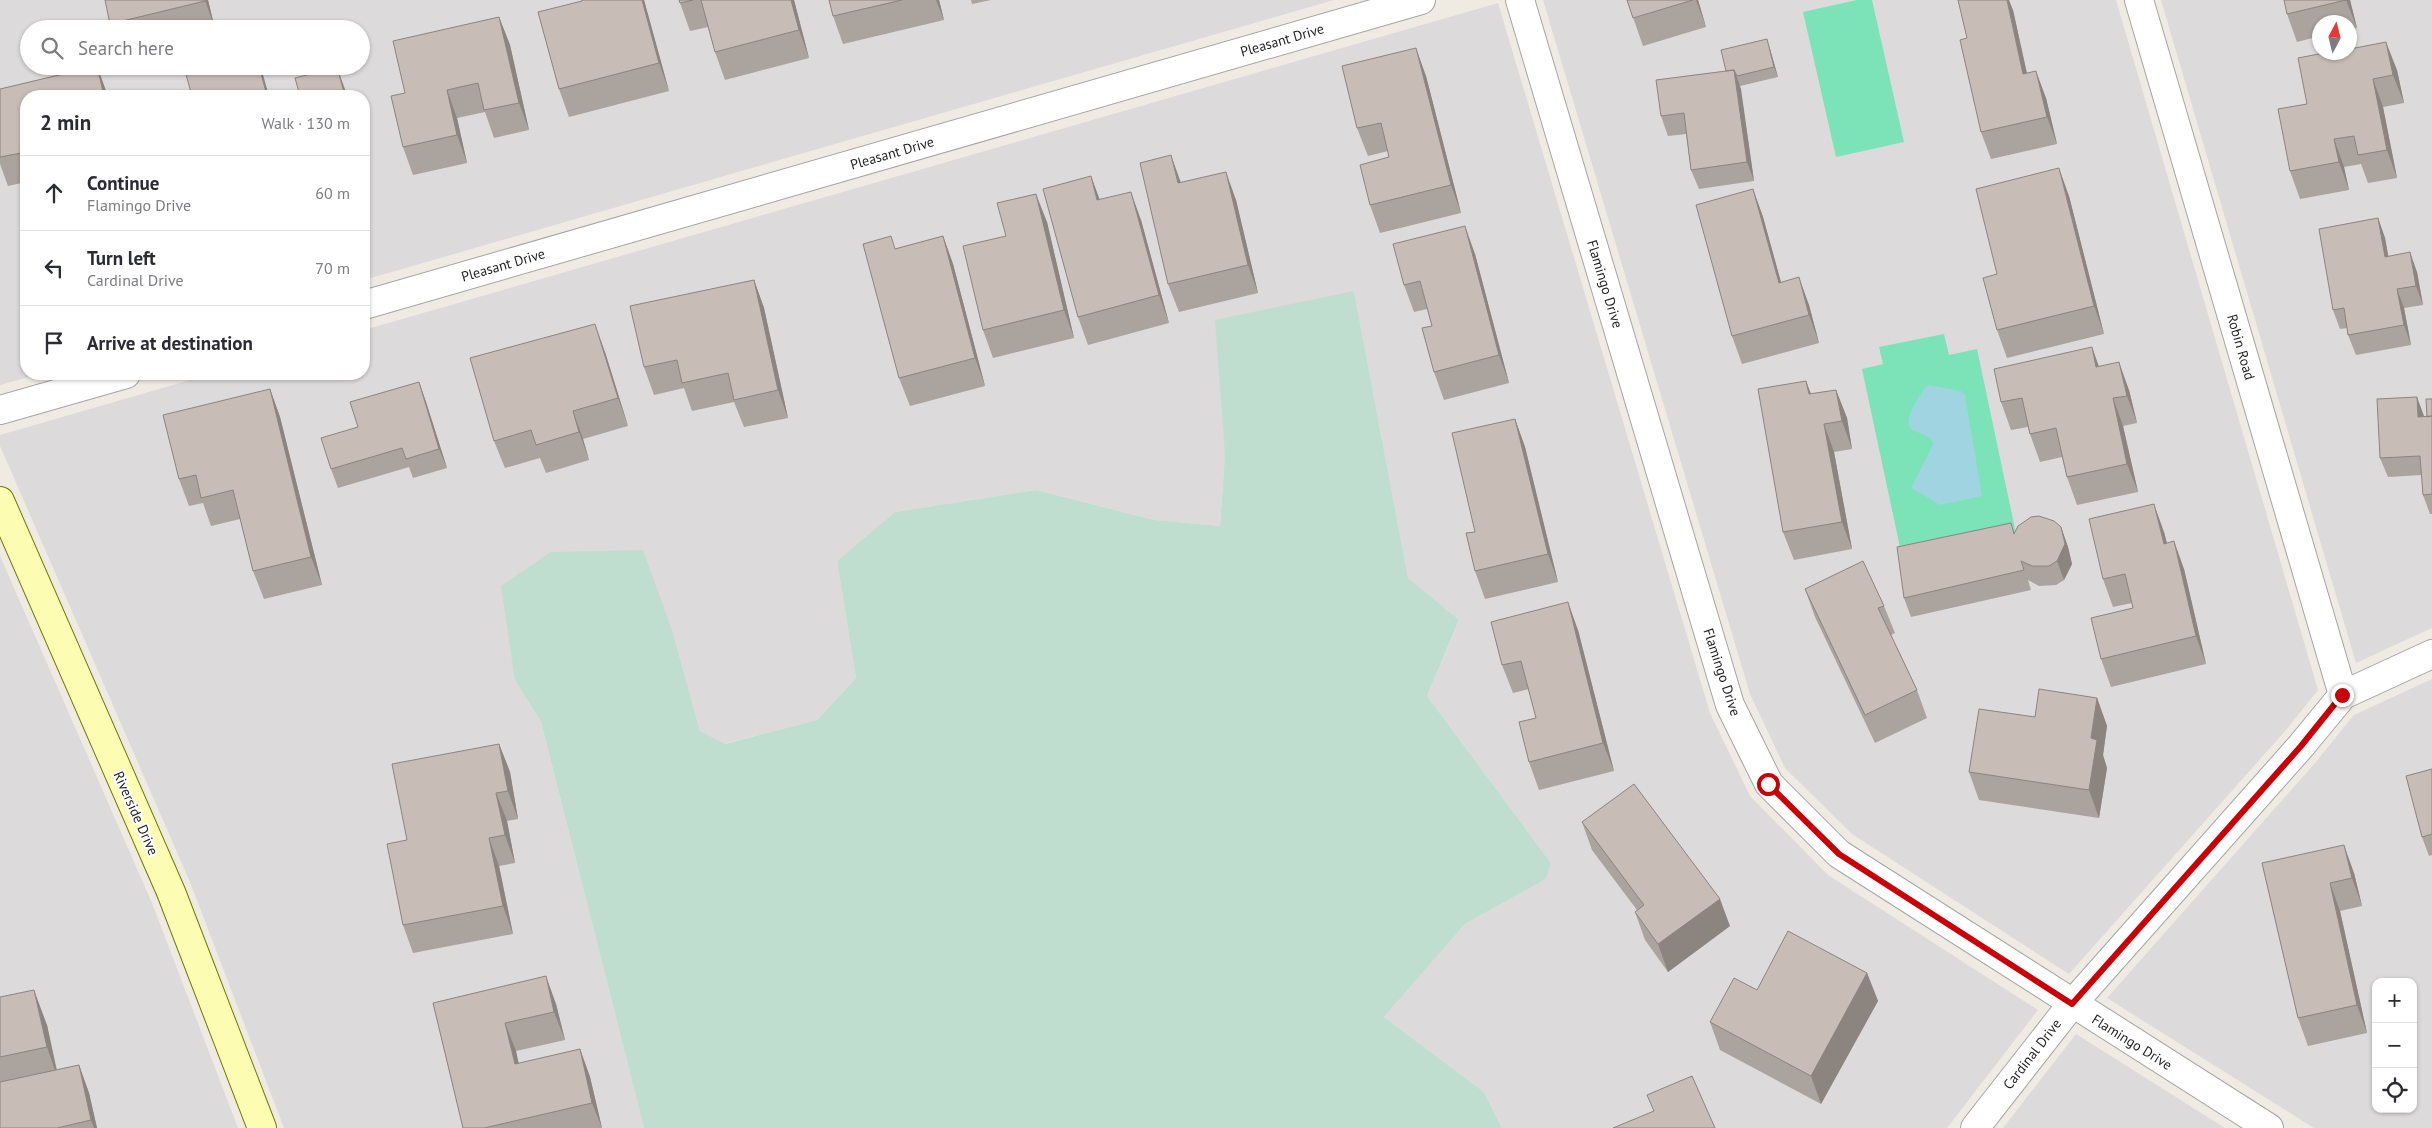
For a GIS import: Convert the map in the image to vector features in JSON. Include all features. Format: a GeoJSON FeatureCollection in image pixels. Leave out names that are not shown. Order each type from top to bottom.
{"type":"FeatureCollection","features":[{"type":"Feature","properties":{"kind":"street","name":"Pleasant Drive"},"geometry":{"type":"LineString","coordinates":[[370,303],[1421,0]]}},
{"type":"Feature","properties":{"kind":"street","name":"Flamingo Drive"},"geometry":{"type":"LineString","coordinates":[[1520,0],[1730,705],[1768,784],[1839,854],[2269,1128]]}},
{"type":"Feature","properties":{"kind":"street","name":"Robin Road"},"geometry":{"type":"LineString","coordinates":[[2139,0],[2342,695]]}},
{"type":"Feature","properties":{"kind":"street"},"geometry":{"type":"LineString","coordinates":[[0,410],[105,380]]}},
{"type":"Feature","properties":{"kind":"street","name":"Riverside Drive"},"geometry":{"type":"LineString","coordinates":[[0,502],[171,892],[262,1128]]}},
{"type":"Feature","properties":{"kind":"street","name":"Cardinal Drive"},"geometry":{"type":"LineString","coordinates":[[1975,1128],[2072,1004],[2301,746],[2342,695],[2432,654]]}},
{"type":"Feature","properties":{"kind":"shaded area"},"geometry":{"type":"Polygon","coordinates":[[[0,0],[1334,0],[370,278],[370,90],[20,90],[20,380],[0,385],[0,0]]]}},
{"type":"Feature","properties":{"kind":"shaded area"},"geometry":{"type":"Polygon","coordinates":[[[1543,0],[2116,0],[2318,690],[2286,730],[2069,974],[1852,834],[1785,768],[1750,694],[1543,0]]]}},
{"type":"Feature","properties":{"kind":"shaded area"},"geometry":{"type":"Polygon","coordinates":[[[2161,0],[2432,0],[2432,628],[2356,663],[2161,0]]]}},
{"type":"Feature","properties":{"kind":"shaded area"},"geometry":{"type":"Polygon","coordinates":[[[1498,3],[1710,713],[1750,796],[1828,875],[2038,1010],[1947,1128],[1502,1128],[1484,1092],[1384,1017],[1465,924],[1546,879],[1551,863],[1427,696],[1459,621],[1408,578],[1354,291],[1225,454],[1220,526],[1155,520],[1036,490],[895,512],[837,561],[856,678],[817,720],[724,744],[700,731],[673,633],[515,680],[541,722],[644,1128],[284,1128],[190,882],[0,446],[0,435],[190,380],[370,380],[370,328],[1498,3]]]}},
{"type":"Feature","properties":{"kind":"shaded area"},"geometry":{"type":"Polygon","coordinates":[[[0,556],[152,903],[238,1128],[0,1128],[0,556]]]}},
{"type":"Feature","properties":{"kind":"shaded area"},"geometry":{"type":"Polygon","coordinates":[[[2432,679],[2432,1128],[2314,1128],[2107,998],[2315,763],[2354,715],[2432,679]]]}},
{"type":"Feature","properties":{"kind":"shaded area"},"geometry":{"type":"Polygon","coordinates":[[[2076,1034],[2225,1128],[2003,1128],[2076,1034]]]}},
{"type":"Feature","properties":{"kind":"green space"},"geometry":{"type":"Polygon","coordinates":[[[1857,0],[1872,0],[1904,142],[1836,157],[1803,12],[1857,0]]]}},
{"type":"Feature","properties":{"kind":"green space"},"geometry":{"type":"Polygon","coordinates":[[[1354,291],[1408,578],[1459,620],[1427,696],[1551,863],[1546,879],[1465,924],[1384,1017],[1484,1092],[1502,1128],[644,1128],[541,722],[515,680],[501,586],[551,552],[643,550],[673,633],[700,731],[725,744],[817,720],[856,678],[837,561],[895,512],[1036,490],[1155,520],[1220,526],[1225,454],[1215,320],[1354,291]]]}},
{"type":"Feature","properties":{"kind":"green space"},"geometry":{"type":"Polygon","coordinates":[[[1944,334],[1949,355],[1977,349],[2018,543],[1904,566],[1862,369],[1883,364],[1879,347],[1944,334]]]}},
{"type":"Feature","properties":{"kind":"water"},"geometry":{"type":"Polygon","coordinates":[[[1929,385],[1961,391],[1965,395],[1982,496],[1940,505],[1911,488],[1934,443],[1910,428],[1909,423],[1915,403],[1925,387],[1929,385]]]}},
{"type":"Feature","properties":{"kind":"building"},"geometry":{"type":"Polygon","coordinates":[[[105,0],[205,0],[127,20],[109,20],[105,0]]]}},
{"type":"Feature","properties":{"kind":"building"},"geometry":{"type":"Polygon","coordinates":[[[582,0],[642,0],[659,63],[559,89],[538,12],[582,0]]]}},
{"type":"Feature","properties":{"kind":"building"},"geometry":{"type":"Polygon","coordinates":[[[679,0],[693,0],[680,3],[679,0]]]}},
{"type":"Feature","properties":{"kind":"building"},"geometry":{"type":"Polygon","coordinates":[[[701,0],[791,0],[799,30],[715,52],[701,0]]]}},
{"type":"Feature","properties":{"kind":"building"},"geometry":{"type":"Polygon","coordinates":[[[829,0],[902,0],[833,16],[829,0]]]}},
{"type":"Feature","properties":{"kind":"building"},"geometry":{"type":"Polygon","coordinates":[[[1627,0],[1693,0],[1633,18],[1627,0]]]}},
{"type":"Feature","properties":{"kind":"building"},"geometry":{"type":"Polygon","coordinates":[[[1958,0],[2007,0],[2023,74],[2036,71],[2047,117],[1981,132],[1960,40],[1967,38],[1958,0]]]}},
{"type":"Feature","properties":{"kind":"building"},"geometry":{"type":"Polygon","coordinates":[[[2284,0],[2346,0],[2287,14],[2284,0]]]}},
{"type":"Feature","properties":{"kind":"building"},"geometry":{"type":"Polygon","coordinates":[[[499,17],[519,103],[484,110],[478,83],[447,90],[457,135],[403,147],[391,96],[405,93],[393,41],[499,17]]]}},
{"type":"Feature","properties":{"kind":"building"},"geometry":{"type":"Polygon","coordinates":[[[1767,39],[1774,67],[1737,76],[1734,70],[1726,71],[1721,50],[1767,39]]]}},
{"type":"Feature","properties":{"kind":"building"},"geometry":{"type":"Polygon","coordinates":[[[2386,42],[2393,75],[2373,79],[2387,150],[2358,155],[2354,136],[2334,139],[2339,162],[2290,171],[2278,109],[2307,104],[2298,58],[2312,55],[2312,60],[2357,60],[2357,48],[2386,42]]]}},
{"type":"Feature","properties":{"kind":"building"},"geometry":{"type":"Polygon","coordinates":[[[1416,48],[1451,185],[1370,205],[1360,165],[1389,157],[1381,123],[1357,128],[1342,66],[1416,48]]]}},
{"type":"Feature","properties":{"kind":"building"},"geometry":{"type":"Polygon","coordinates":[[[1734,70],[1747,162],[1691,170],[1684,113],[1661,116],[1656,80],[1734,70]]]}},
{"type":"Feature","properties":{"kind":"building"},"geometry":{"type":"Polygon","coordinates":[[[59,75],[99,75],[103,90],[20,90],[20,153],[0,157],[0,89],[59,75]]]}},
{"type":"Feature","properties":{"kind":"building"},"geometry":{"type":"Polygon","coordinates":[[[186,75],[261,75],[265,90],[190,90],[186,75]]]}},
{"type":"Feature","properties":{"kind":"building"},"geometry":{"type":"Polygon","coordinates":[[[306,75],[339,75],[343,90],[298,90],[295,78],[306,75]]]}},
{"type":"Feature","properties":{"kind":"building"},"geometry":{"type":"Polygon","coordinates":[[[1171,155],[1178,183],[1226,172],[1248,265],[1168,284],[1140,163],[1171,155]]]}},
{"type":"Feature","properties":{"kind":"building"},"geometry":{"type":"Polygon","coordinates":[[[2059,168],[2094,306],[1997,330],[1983,278],[1997,274],[1976,189],[2059,168]]]}},
{"type":"Feature","properties":{"kind":"building"},"geometry":{"type":"Polygon","coordinates":[[[1091,176],[1097,200],[1131,192],[1159,295],[1078,317],[1043,189],[1091,176]]]}},
{"type":"Feature","properties":{"kind":"building"},"geometry":{"type":"Polygon","coordinates":[[[1753,189],[1779,283],[1799,277],[1809,315],[1732,336],[1696,205],[1753,189]]]}},
{"type":"Feature","properties":{"kind":"building"},"geometry":{"type":"Polygon","coordinates":[[[1036,194],[1064,310],[983,330],[963,246],[1006,236],[997,203],[1036,194]]]}},
{"type":"Feature","properties":{"kind":"building"},"geometry":{"type":"Polygon","coordinates":[[[2378,218],[2385,257],[2410,252],[2416,286],[2397,289],[2404,325],[2348,335],[2344,308],[2333,310],[2319,229],[2378,218]]]}},
{"type":"Feature","properties":{"kind":"building"},"geometry":{"type":"Polygon","coordinates":[[[1465,226],[1499,355],[1434,372],[1422,328],[1432,326],[1420,281],[1404,285],[1393,244],[1465,226]]]}},
{"type":"Feature","properties":{"kind":"building"},"geometry":{"type":"Polygon","coordinates":[[[891,236],[895,249],[943,236],[975,358],[899,378],[863,244],[891,236]]]}},
{"type":"Feature","properties":{"kind":"building"},"geometry":{"type":"Polygon","coordinates":[[[754,280],[778,390],[734,400],[728,373],[682,383],[677,360],[644,367],[630,306],[754,280]]]}},
{"type":"Feature","properties":{"kind":"building"},"geometry":{"type":"Polygon","coordinates":[[[595,324],[618,398],[573,411],[579,432],[536,445],[531,430],[494,441],[470,358],[595,324]]]}},
{"type":"Feature","properties":{"kind":"building"},"geometry":{"type":"Polygon","coordinates":[[[2092,347],[2096,367],[2119,362],[2127,396],[2113,398],[2127,464],[2067,477],[2056,428],[2030,434],[2022,398],[2001,402],[1994,369],[2092,347]]]}},
{"type":"Feature","properties":{"kind":"building"},"geometry":{"type":"Polygon","coordinates":[[[1806,381],[1809,394],[1836,390],[1842,421],[1824,424],[1842,522],[1783,532],[1758,389],[1806,381]]]}},
{"type":"Feature","properties":{"kind":"building"},"geometry":{"type":"Polygon","coordinates":[[[419,382],[439,449],[406,459],[402,448],[331,469],[321,438],[358,427],[350,402],[419,382]]]}},
{"type":"Feature","properties":{"kind":"building"},"geometry":{"type":"Polygon","coordinates":[[[270,389],[311,557],[253,571],[233,490],[201,498],[196,475],[179,479],[163,415],[270,389]]]}},
{"type":"Feature","properties":{"kind":"building"},"geometry":{"type":"Polygon","coordinates":[[[2417,397],[2418,417],[2432,416],[2432,494],[2423,495],[2420,456],[2380,458],[2377,399],[2417,397]]]}},
{"type":"Feature","properties":{"kind":"building"},"geometry":{"type":"Polygon","coordinates":[[[2426,399],[2432,399],[2432,416],[2427,417],[2426,399]]]}},
{"type":"Feature","properties":{"kind":"building"},"geometry":{"type":"Polygon","coordinates":[[[1515,419],[1548,554],[1475,571],[1466,533],[1475,532],[1452,433],[1515,419]]]}},
{"type":"Feature","properties":{"kind":"building"},"geometry":{"type":"Polygon","coordinates":[[[2154,504],[2164,544],[2174,541],[2196,636],[2101,659],[2091,618],[2133,608],[2125,574],[2103,579],[2089,519],[2154,504]]]}},
{"type":"Feature","properties":{"kind":"building"},"geometry":{"type":"Polygon","coordinates":[[[2039,516],[2054,521],[2061,527],[2065,544],[2057,561],[2049,566],[2032,566],[2021,561],[2024,570],[1904,598],[1897,547],[2011,523],[2014,534],[2018,526],[2031,517],[2039,516]]]}},
{"type":"Feature","properties":{"kind":"building"},"geometry":{"type":"Polygon","coordinates":[[[1863,561],[1884,606],[1878,608],[1917,690],[1865,715],[1805,589],[1863,561]]]}},
{"type":"Feature","properties":{"kind":"building"},"geometry":{"type":"Polygon","coordinates":[[[1568,602],[1603,743],[1529,762],[1519,722],[1536,718],[1521,661],[1502,665],[1491,622],[1568,602]]]}},
{"type":"Feature","properties":{"kind":"building"},"geometry":{"type":"Polygon","coordinates":[[[2039,689],[2097,698],[2091,738],[2097,740],[2089,790],[1969,772],[1979,709],[2035,717],[2039,689]]]}},
{"type":"Feature","properties":{"kind":"building"},"geometry":{"type":"Polygon","coordinates":[[[499,744],[508,791],[496,793],[505,835],[489,838],[503,906],[403,925],[387,844],[407,840],[392,764],[499,744]]]}},
{"type":"Feature","properties":{"kind":"building"},"geometry":{"type":"Polygon","coordinates":[[[2432,769],[2432,834],[2422,837],[2406,776],[2432,769]]]}},
{"type":"Feature","properties":{"kind":"building"},"geometry":{"type":"Polygon","coordinates":[[[1634,784],[1720,899],[1658,944],[1635,912],[1644,905],[1582,822],[1634,784]]]}},
{"type":"Feature","properties":{"kind":"building"},"geometry":{"type":"Polygon","coordinates":[[[2344,845],[2352,878],[2330,883],[2357,1005],[2298,1018],[2262,863],[2344,845]]]}},
{"type":"Feature","properties":{"kind":"building"},"geometry":{"type":"Polygon","coordinates":[[[1788,931],[1867,973],[1811,1076],[1710,1022],[1734,978],[1757,990],[1788,931]]]}},
{"type":"Feature","properties":{"kind":"building"},"geometry":{"type":"Polygon","coordinates":[[[546,976],[554,1012],[505,1023],[515,1064],[580,1049],[592,1103],[484,1128],[463,1128],[433,1003],[546,976]]]}},
{"type":"Feature","properties":{"kind":"building"},"geometry":{"type":"Polygon","coordinates":[[[34,990],[47,1047],[0,1057],[0,997],[34,990]]]}},
{"type":"Feature","properties":{"kind":"building"},"geometry":{"type":"Polygon","coordinates":[[[79,1065],[91,1120],[57,1128],[0,1128],[0,1082],[79,1065]]]}},
{"type":"Feature","properties":{"kind":"building"},"geometry":{"type":"Polygon","coordinates":[[[1692,1076],[1715,1128],[1613,1128],[1654,1111],[1647,1095],[1692,1076]]]}},
{"type":"Feature","properties":{"kind":"route"},"geometry":{"type":"LineString","coordinates":[[1768,784],[1839,854],[2072,1004],[2301,746],[2342,695]]}}]}
